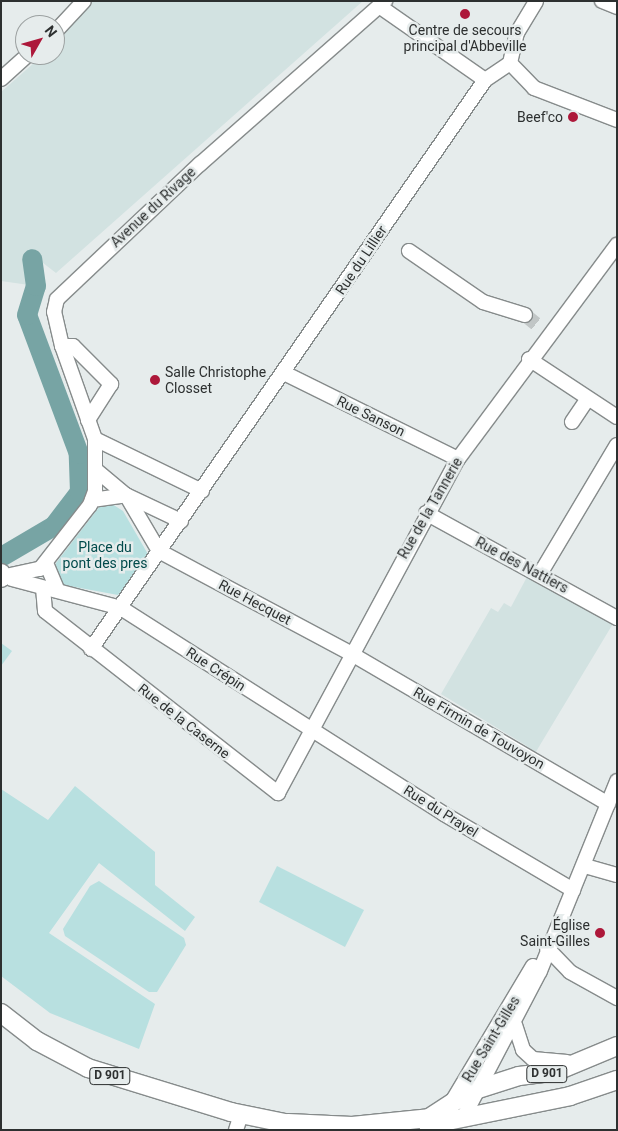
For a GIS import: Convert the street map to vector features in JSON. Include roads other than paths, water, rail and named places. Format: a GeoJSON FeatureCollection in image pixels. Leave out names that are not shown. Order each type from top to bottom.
{"type":"FeatureCollection","features":[{"type":"Feature","properties":{"kind":"main road","name":"D 901"},"geometry":{"type":"LineString","coordinates":[[1,1013],[37,1041],[88,1068],[239,1122],[382,1124],[429,1118],[451,1123],[570,1096],[617,1080]]}},
{"type":"Feature","properties":{"kind":"main road","name":"D 901"},"geometry":{"type":"LineString","coordinates":[[451,1123],[463,1094],[519,1076],[557,1071],[617,1046]]}},
{"type":"Feature","properties":{"kind":"main road"},"geometry":{"type":"LineString","coordinates":[[288,1123],[317,1130]]}},
{"type":"Feature","properties":{"kind":"main road"},"geometry":{"type":"LineString","coordinates":[[408,1129],[451,1123]]}},
{"type":"Feature","properties":{"kind":"street"},"geometry":{"type":"LineString","coordinates":[[65,21],[84,1]]}},
{"type":"Feature","properties":{"kind":"street"},"geometry":{"type":"LineString","coordinates":[[536,1],[516,33],[510,64],[534,88],[617,120]]}},
{"type":"Feature","properties":{"kind":"street"},"geometry":{"type":"LineString","coordinates":[[602,1],[617,7]]}},
{"type":"Feature","properties":{"kind":"street"},"geometry":{"type":"LineString","coordinates":[[382,4],[485,80]]}},
{"type":"Feature","properties":{"kind":"street","name":"Avenue du Rivage"},"geometry":{"type":"LineString","coordinates":[[92,500],[96,470],[95,439],[62,346],[54,312],[57,299],[71,282],[382,4]]}},
{"type":"Feature","properties":{"kind":"street","name":"Rue du Lillier"},"geometry":{"type":"LineString","coordinates":[[159,551],[485,80],[510,64]]}},
{"type":"Feature","properties":{"kind":"street"},"geometry":{"type":"LineString","coordinates":[[1,79],[17,65]]}},
{"type":"Feature","properties":{"kind":"street","name":"Rue de la Tannerie"},"geometry":{"type":"LineString","coordinates":[[278,793],[350,653],[426,513],[458,459],[529,359],[545,330],[617,245]]}},
{"type":"Feature","properties":{"kind":"street"},"geometry":{"type":"LineString","coordinates":[[409,251],[483,302],[525,315]]}},
{"type":"Feature","properties":{"kind":"street"},"geometry":{"type":"LineString","coordinates":[[62,346],[73,346],[111,384],[88,420]]}},
{"type":"Feature","properties":{"kind":"street"},"geometry":{"type":"LineString","coordinates":[[529,359],[587,400],[617,417]]}},
{"type":"Feature","properties":{"kind":"street","name":"Rue Sanson"},"geometry":{"type":"LineString","coordinates":[[284,373],[458,459]]}},
{"type":"Feature","properties":{"kind":"street"},"geometry":{"type":"LineString","coordinates":[[572,422],[587,400]]}},
{"type":"Feature","properties":{"kind":"street"},"geometry":{"type":"LineString","coordinates":[[95,439],[202,491]]}},
{"type":"Feature","properties":{"kind":"street"},"geometry":{"type":"LineString","coordinates":[[540,574],[617,445]]}},
{"type":"Feature","properties":{"kind":"street"},"geometry":{"type":"LineString","coordinates":[[96,470],[126,495],[181,521]]}},
{"type":"Feature","properties":{"kind":"street"},"geometry":{"type":"LineString","coordinates":[[3,576],[27,575],[46,563],[92,500],[126,495]]}},
{"type":"Feature","properties":{"kind":"street"},"geometry":{"type":"LineString","coordinates":[[91,649],[159,551],[126,495]]}},
{"type":"Feature","properties":{"kind":"street","name":"Rue des Nattiers"},"geometry":{"type":"LineString","coordinates":[[426,513],[617,618]]}},
{"type":"Feature","properties":{"kind":"street","name":"Rue Hecquet"},"geometry":{"type":"LineString","coordinates":[[159,551],[350,653]]}},
{"type":"Feature","properties":{"kind":"street"},"geometry":{"type":"LineString","coordinates":[[46,563],[58,591]]}},
{"type":"Feature","properties":{"kind":"street"},"geometry":{"type":"LineString","coordinates":[[3,576],[121,608]]}},
{"type":"Feature","properties":{"kind":"street","name":"Rue de la Caserne"},"geometry":{"type":"LineString","coordinates":[[43,588],[45,611],[91,649],[278,793]]}},
{"type":"Feature","properties":{"kind":"street","name":"Rue Crépin"},"geometry":{"type":"LineString","coordinates":[[121,608],[311,729]]}},
{"type":"Feature","properties":{"kind":"street","name":"Rue Firmin de Touvoyon"},"geometry":{"type":"LineString","coordinates":[[350,653],[608,804]]}},
{"type":"Feature","properties":{"kind":"street","name":"Rue du Prayel"},"geometry":{"type":"LineString","coordinates":[[311,729],[573,890]]}},
{"type":"Feature","properties":{"kind":"street","name":"Rue Saint-Gilles"},"geometry":{"type":"LineString","coordinates":[[475,1091],[515,1025],[547,948],[585,866],[617,781]]}},
{"type":"Feature","properties":{"kind":"street"},"geometry":{"type":"LineString","coordinates":[[585,866],[617,875]]}},
{"type":"Feature","properties":{"kind":"street"},"geometry":{"type":"LineString","coordinates":[[547,948],[570,972],[617,998]]}},
{"type":"Feature","properties":{"kind":"street","name":"Rue Saint-Gilles"},"geometry":{"type":"LineString","coordinates":[[451,1123],[547,948]]}},
{"type":"Feature","properties":{"kind":"street"},"geometry":{"type":"LineString","coordinates":[[515,1025],[524,1050],[533,1059],[555,1064],[594,1056]]}},
{"type":"Feature","properties":{"kind":"waterway"},"geometry":{"type":"LineString","coordinates":[[3,556],[54,526],[80,492],[79,454],[27,315],[36,286],[32,259]]}},
{"type":"Feature","properties":{"kind":"tunnel"},"geometry":{"type":"LineString","coordinates":[[525,315],[540,327]]}},
{"type":"Feature","properties":{"kind":"place","name":"Centre de secours principal d'Abbeville"},"geometry":{"type":"Point","coordinates":[465,14]}},
{"type":"Feature","properties":{"kind":"place","name":"Beef'co"},"geometry":{"type":"Point","coordinates":[573,117]}},
{"type":"Feature","properties":{"kind":"place","name":"Salle Christophe Closset"},"geometry":{"type":"Point","coordinates":[155,380]}},
{"type":"Feature","properties":{"kind":"place","name":"Église Saint-Gilles"},"geometry":{"type":"Point","coordinates":[600,933]}},
{"type":"Feature","properties":{"kind":"park label","name":"Place du pont des pres"},"geometry":{"type":"Point","coordinates":[105,556]}}]}
